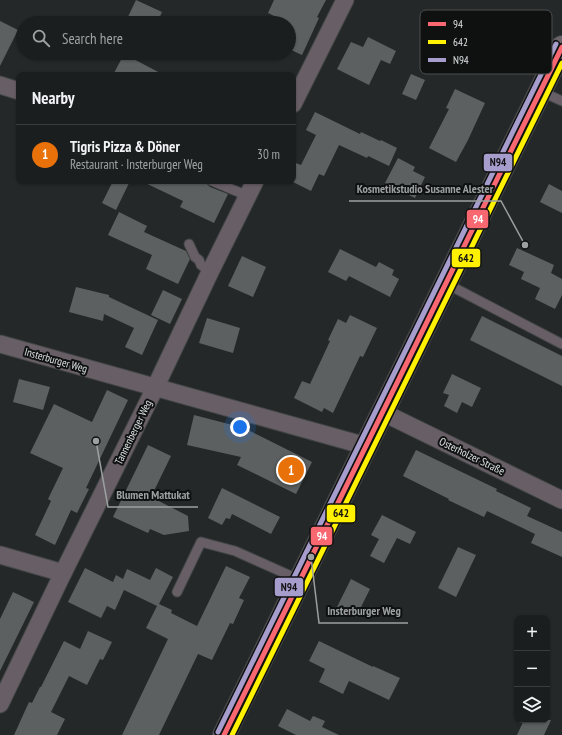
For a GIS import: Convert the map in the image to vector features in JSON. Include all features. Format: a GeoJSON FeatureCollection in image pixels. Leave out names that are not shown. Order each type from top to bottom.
{"type":"FeatureCollection","features":[{"type":"Feature","properties":{"kind":"main road"},"geometry":{"type":"LineString","coordinates":[[552,67],[562,47]]}},
{"type":"Feature","properties":{"kind":"main road"},"geometry":{"type":"LineString","coordinates":[[224,735],[548,74]]}},
{"type":"Feature","properties":{"kind":"street"},"geometry":{"type":"LineString","coordinates":[[296,98],[345,0]]}},
{"type":"Feature","properties":{"kind":"street"},"geometry":{"type":"LineString","coordinates":[[0,85],[16,90]]}},
{"type":"Feature","properties":{"kind":"street","name":"Tannenberger Weg"},"geometry":{"type":"LineString","coordinates":[[0,704],[251,188]]}},
{"type":"Feature","properties":{"kind":"street","name":"Insterburger Weg"},"geometry":{"type":"LineString","coordinates":[[0,344],[366,446]]}},
{"type":"Feature","properties":{"kind":"street","name":"Osterholzer Straße"},"geometry":{"type":"LineString","coordinates":[[382,412],[562,500]]}},
{"type":"Feature","properties":{"kind":"street"},"geometry":{"type":"LineString","coordinates":[[0,555],[63,573]]}},
{"type":"Feature","properties":{"kind":"lane"},"geometry":{"type":"LineString","coordinates":[[540,91],[562,101]]}},
{"type":"Feature","properties":{"kind":"lane"},"geometry":{"type":"LineString","coordinates":[[229,184],[251,188]]}},
{"type":"Feature","properties":{"kind":"lane"},"geometry":{"type":"LineString","coordinates":[[189,244],[195,257],[199,260],[201,265],[210,272]]}},
{"type":"Feature","properties":{"kind":"lane"},"geometry":{"type":"LineString","coordinates":[[445,283],[562,344]]}},
{"type":"Feature","properties":{"kind":"lane"},"geometry":{"type":"LineString","coordinates":[[177,592],[201,542],[235,551],[300,580]]}},
{"type":"Feature","properties":{"kind":"building"},"geometry":{"type":"Polygon","coordinates":[[[136,0],[162,12],[160,16],[128,16],[136,0]]]}},
{"type":"Feature","properties":{"kind":"building"},"geometry":{"type":"Polygon","coordinates":[[[274,0],[326,0],[317,17],[319,18],[302,55],[296,52],[296,16],[274,16],[268,13],[274,0]]]}},
{"type":"Feature","properties":{"kind":"building"},"geometry":{"type":"Polygon","coordinates":[[[0,21],[16,29],[16,34],[0,66],[0,21]]]}},
{"type":"Feature","properties":{"kind":"building"},"geometry":{"type":"Polygon","coordinates":[[[368,37],[396,51],[390,64],[381,60],[369,85],[337,69],[351,42],[363,47],[368,37]]]}},
{"type":"Feature","properties":{"kind":"building"},"geometry":{"type":"Polygon","coordinates":[[[121,60],[135,60],[158,72],[115,72],[121,60]]]}},
{"type":"Feature","properties":{"kind":"building"},"geometry":{"type":"Polygon","coordinates":[[[411,74],[425,80],[416,100],[402,94],[411,74]]]}},
{"type":"Feature","properties":{"kind":"building"},"geometry":{"type":"Polygon","coordinates":[[[455,89],[485,103],[456,162],[429,148],[449,109],[446,108],[455,89]]]}},
{"type":"Feature","properties":{"kind":"building"},"geometry":{"type":"Polygon","coordinates":[[[315,112],[360,134],[361,132],[397,148],[389,166],[339,145],[324,176],[319,174],[311,191],[296,184],[296,163],[301,165],[316,135],[306,130],[315,112]]]}},
{"type":"Feature","properties":{"kind":"building"},"geometry":{"type":"Polygon","coordinates":[[[398,158],[415,167],[413,171],[425,177],[415,198],[385,183],[398,158]]]}},
{"type":"Feature","properties":{"kind":"building"},"geometry":{"type":"Polygon","coordinates":[[[112,184],[129,184],[116,210],[102,203],[112,184]]]}},
{"type":"Feature","properties":{"kind":"building"},"geometry":{"type":"Polygon","coordinates":[[[147,184],[207,184],[210,187],[228,194],[214,223],[180,207],[183,201],[147,184]]]}},
{"type":"Feature","properties":{"kind":"building"},"geometry":{"type":"Polygon","coordinates":[[[549,184],[562,191],[562,213],[540,202],[549,184]]]}},
{"type":"Feature","properties":{"kind":"building"},"geometry":{"type":"Polygon","coordinates":[[[119,212],[147,226],[144,232],[186,251],[190,259],[178,284],[146,269],[152,255],[108,235],[119,212]]]}},
{"type":"Feature","properties":{"kind":"building"},"geometry":{"type":"Polygon","coordinates":[[[517,248],[554,265],[551,273],[562,279],[562,295],[555,309],[535,299],[540,288],[521,279],[524,272],[509,265],[517,248]]]}},
{"type":"Feature","properties":{"kind":"building"},"geometry":{"type":"Polygon","coordinates":[[[340,249],[376,267],[379,262],[394,270],[392,275],[399,279],[390,297],[349,276],[346,281],[328,272],[340,249]]]}},
{"type":"Feature","properties":{"kind":"building"},"geometry":{"type":"Polygon","coordinates":[[[242,256],[266,267],[253,297],[228,286],[242,256]]]}},
{"type":"Feature","properties":{"kind":"building"},"geometry":{"type":"Polygon","coordinates":[[[76,287],[109,295],[109,297],[158,320],[142,355],[125,347],[134,328],[104,314],[103,321],[69,312],[76,287]]]}},
{"type":"Feature","properties":{"kind":"building"},"geometry":{"type":"Polygon","coordinates":[[[163,290],[182,299],[170,324],[151,315],[163,290]]]}},
{"type":"Feature","properties":{"kind":"building"},"geometry":{"type":"Polygon","coordinates":[[[350,315],[377,328],[363,357],[360,356],[333,413],[324,408],[322,412],[294,398],[302,381],[310,384],[330,341],[328,340],[338,319],[346,323],[350,315]]]}},
{"type":"Feature","properties":{"kind":"building"},"geometry":{"type":"Polygon","coordinates":[[[482,316],[562,356],[562,386],[470,340],[482,316]]]}},
{"type":"Feature","properties":{"kind":"building"},"geometry":{"type":"Polygon","coordinates":[[[207,318],[240,328],[233,353],[199,343],[207,318]]]}},
{"type":"Feature","properties":{"kind":"building"},"geometry":{"type":"Polygon","coordinates":[[[452,374],[481,388],[472,407],[462,402],[457,413],[444,406],[449,395],[443,393],[452,374]]]}},
{"type":"Feature","properties":{"kind":"building"},"geometry":{"type":"Polygon","coordinates":[[[19,379],[50,387],[43,410],[13,402],[19,379]]]}},
{"type":"Feature","properties":{"kind":"building"},"geometry":{"type":"Polygon","coordinates":[[[107,390],[128,400],[86,488],[89,489],[77,513],[71,510],[55,545],[35,535],[51,501],[48,499],[63,468],[30,453],[54,404],[92,422],[107,390]]]}},
{"type":"Feature","properties":{"kind":"building"},"geometry":{"type":"Polygon","coordinates":[[[194,415],[244,428],[312,462],[296,494],[237,465],[241,457],[187,445],[194,415]]]}},
{"type":"Feature","properties":{"kind":"building"},"geometry":{"type":"Polygon","coordinates":[[[148,445],[171,456],[151,497],[188,516],[189,531],[164,535],[150,529],[148,533],[113,517],[148,445]]]}},
{"type":"Feature","properties":{"kind":"building"},"geometry":{"type":"Polygon","coordinates":[[[416,450],[497,489],[496,491],[531,508],[527,516],[562,532],[562,557],[531,543],[535,534],[487,511],[484,517],[403,476],[416,450]]]}},
{"type":"Feature","properties":{"kind":"building"},"geometry":{"type":"Polygon","coordinates":[[[222,488],[280,517],[271,534],[232,514],[230,519],[226,518],[222,525],[208,518],[222,488]]]}},
{"type":"Feature","properties":{"kind":"building"},"geometry":{"type":"Polygon","coordinates":[[[382,515],[416,532],[410,544],[397,538],[384,563],[370,556],[379,539],[371,535],[382,515]]]}},
{"type":"Feature","properties":{"kind":"building"},"geometry":{"type":"Polygon","coordinates":[[[458,547],[476,555],[456,597],[438,588],[458,547]]]}},
{"type":"Feature","properties":{"kind":"building"},"geometry":{"type":"Polygon","coordinates":[[[226,566],[250,577],[239,598],[244,600],[233,624],[230,623],[212,660],[198,654],[159,735],[122,735],[168,639],[146,628],[157,606],[124,590],[115,610],[107,606],[101,618],[68,602],[85,568],[113,582],[116,575],[123,579],[127,569],[150,580],[156,568],[173,577],[159,604],[172,610],[171,613],[197,626],[226,566]]]}},
{"type":"Feature","properties":{"kind":"building"},"geometry":{"type":"Polygon","coordinates":[[[351,579],[370,589],[356,617],[337,607],[351,579]]]}},
{"type":"Feature","properties":{"kind":"building"},"geometry":{"type":"Polygon","coordinates":[[[13,592],[34,602],[0,671],[0,619],[13,592]]]}},
{"type":"Feature","properties":{"kind":"building"},"geometry":{"type":"Polygon","coordinates":[[[88,631],[112,642],[103,660],[100,659],[87,685],[69,676],[51,712],[65,719],[57,735],[14,735],[29,702],[32,703],[64,641],[80,649],[88,631]]]}},
{"type":"Feature","properties":{"kind":"building"},"geometry":{"type":"Polygon","coordinates":[[[319,641],[373,667],[400,678],[389,700],[349,681],[343,694],[319,682],[325,669],[309,661],[319,641]]]}},
{"type":"Feature","properties":{"kind":"building"},"geometry":{"type":"Polygon","coordinates":[[[287,709],[310,721],[313,716],[325,721],[322,727],[339,735],[296,735],[278,726],[287,709]]]}},
{"type":"Feature","properties":{"kind":"building"},"geometry":{"type":"Polygon","coordinates":[[[523,723],[550,723],[544,735],[517,735],[523,723]]]}},
{"type":"Feature","properties":{"kind":"transit line","name":"N94"},"geometry":{"type":"LineString","coordinates":[[552,52],[556,44]]}},
{"type":"Feature","properties":{"kind":"transit line","name":"94"},"geometry":{"type":"LineString","coordinates":[[552,67],[562,47]]}},
{"type":"Feature","properties":{"kind":"transit line","name":"642"},"geometry":{"type":"LineString","coordinates":[[232,735],[562,63]]}},
{"type":"Feature","properties":{"kind":"transit line","name":"N94"},"geometry":{"type":"LineString","coordinates":[[218,732],[541,74]]}},
{"type":"Feature","properties":{"kind":"transit line","name":"94"},"geometry":{"type":"LineString","coordinates":[[224,735],[549,74]]}},
{"type":"Feature","properties":{"kind":"place","name":"Kosmetikstudio Susanne Alester"},"geometry":{"type":"Point","coordinates":[525,245]}},
{"type":"Feature","properties":{"kind":"place","name":"Blumen Mattukat"},"geometry":{"type":"Point","coordinates":[96,441]}},
{"type":"Feature","properties":{"kind":"place","name":"Tigris Pizza & Döner"},"geometry":{"type":"Point","coordinates":[291,470]}},
{"type":"Feature","properties":{"kind":"place","name":"Insterburger Weg"},"geometry":{"type":"Point","coordinates":[311,557]}}]}
